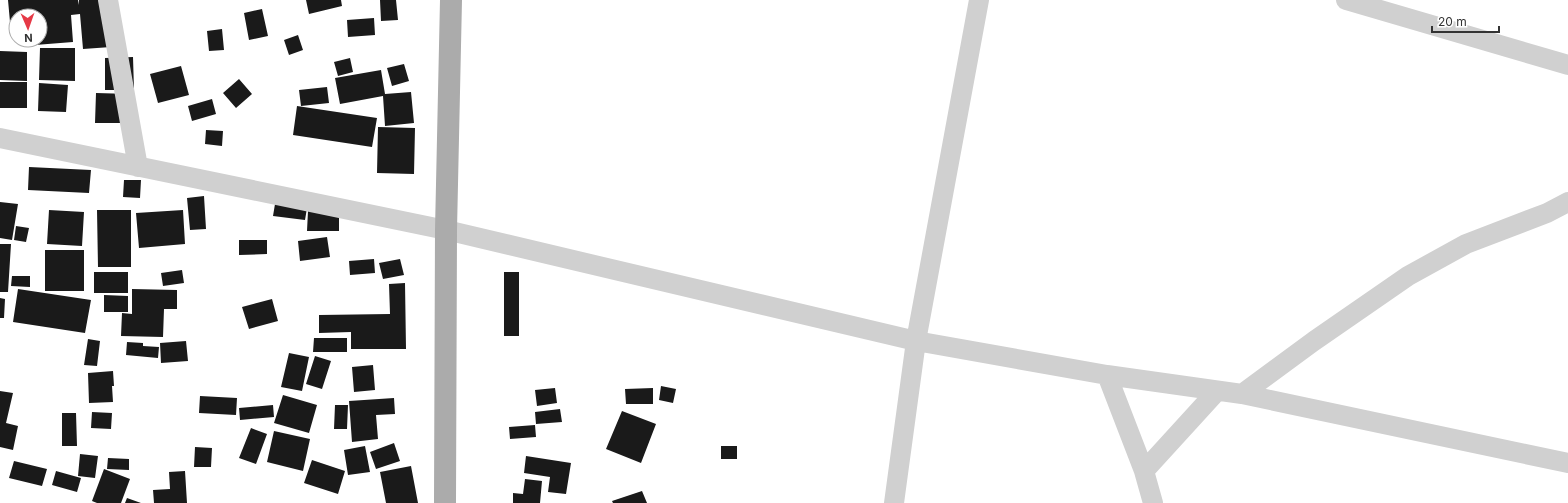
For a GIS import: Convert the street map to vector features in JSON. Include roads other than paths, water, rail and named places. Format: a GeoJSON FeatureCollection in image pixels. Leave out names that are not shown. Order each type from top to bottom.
{"type":"FeatureCollection","features":[{"type":"Feature","properties":{"kind":"main road"},"geometry":{"type":"LineString","coordinates":[[445,503],[446,230],[451,0]]}},
{"type":"Feature","properties":{"kind":"street"},"geometry":{"type":"LineString","coordinates":[[108,0],[138,167]]}},
{"type":"Feature","properties":{"kind":"street"},"geometry":{"type":"LineString","coordinates":[[894,503],[916,341],[979,0]]}},
{"type":"Feature","properties":{"kind":"street"},"geometry":{"type":"LineString","coordinates":[[1346,0],[1568,65]]}},
{"type":"Feature","properties":{"kind":"street"},"geometry":{"type":"LineString","coordinates":[[0,138],[446,230],[916,341],[1107,375],[1242,394],[1568,463]]}},
{"type":"Feature","properties":{"kind":"street"},"geometry":{"type":"LineString","coordinates":[[1242,394],[1314,341],[1408,276],[1466,244],[1547,213],[1568,202]]}},
{"type":"Feature","properties":{"kind":"street"},"geometry":{"type":"LineString","coordinates":[[1107,375],[1144,472],[1153,503]]}},
{"type":"Feature","properties":{"kind":"street"},"geometry":{"type":"LineString","coordinates":[[1144,472],[1217,391]]}}]}
